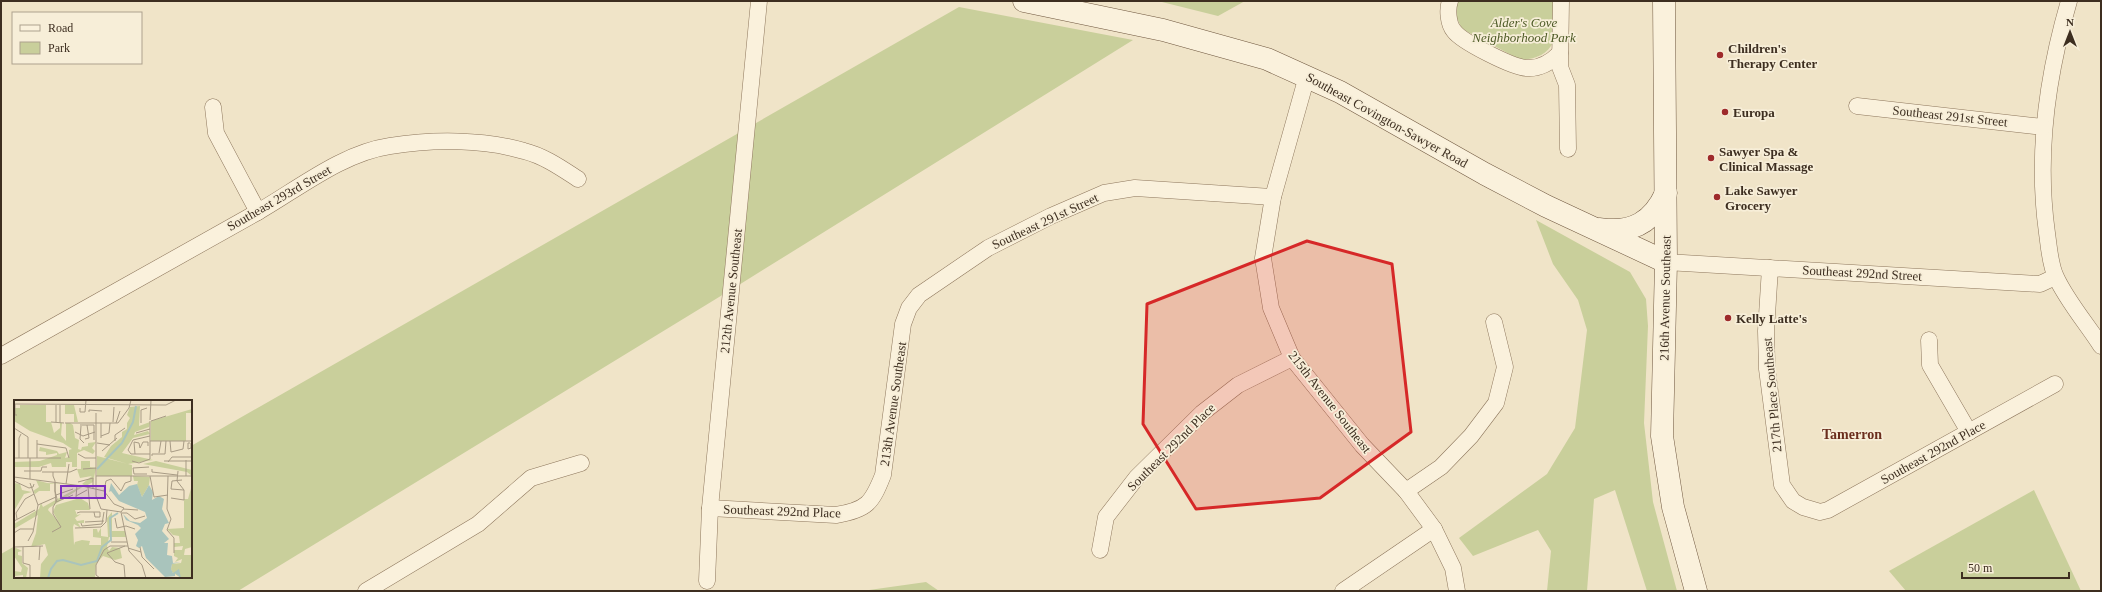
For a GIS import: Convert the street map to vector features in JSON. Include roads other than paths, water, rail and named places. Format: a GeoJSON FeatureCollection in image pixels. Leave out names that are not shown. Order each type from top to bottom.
{"type":"FeatureCollection","features":[{"type":"Feature","properties":{"kind":"street","name":"212th Avenue Southeast"},"geometry":{"type":"LineString","coordinates":[[707,581],[710,508],[759,1]]}},
{"type":"Feature","properties":{"kind":"street","name":"Southeast Covington-Sawyer Road"},"geometry":{"type":"LineString","coordinates":[[1024,1],[1163,30],[1267,59],[1307,76],[1400,125],[1485,174],[1590,228],[1666,262]]}},
{"type":"Feature","properties":{"kind":"street"},"geometry":{"type":"LineString","coordinates":[[1450,1],[1450,22],[1453,31],[1463,39],[1517,68],[1529,69],[1539,66],[1550,62],[1560,53]]}},
{"type":"Feature","properties":{"kind":"street"},"geometry":{"type":"LineString","coordinates":[[1560,1],[1560,67],[1567,85],[1568,149]]}},
{"type":"Feature","properties":{"kind":"street","name":"216th Avenue Southeast"},"geometry":{"type":"LineString","coordinates":[[1664,1],[1666,262],[1662,436],[1673,507],[1696,591]]}},
{"type":"Feature","properties":{"kind":"street"},"geometry":{"type":"LineString","coordinates":[[2069,1],[2053,60],[2043,127],[2044,209],[2049,249],[2056,277],[2101,346]]}},
{"type":"Feature","properties":{"kind":"street","name":"215th Avenue Southeast"},"geometry":{"type":"LineString","coordinates":[[1307,76],[1273,197],[1263,258],[1270,308],[1292,358],[1362,445],[1406,491],[1434,529],[1453,568],[1457,591]]}},
{"type":"Feature","properties":{"kind":"street"},"geometry":{"type":"LineString","coordinates":[[213,106],[216,133],[258,212]]}},
{"type":"Feature","properties":{"kind":"street","name":"Southeast 291st Street"},"geometry":{"type":"LineString","coordinates":[[1858,106],[2043,127]]}},
{"type":"Feature","properties":{"kind":"street","name":"Southeast 293rd Street"},"geometry":{"type":"LineString","coordinates":[[1,356],[258,212],[344,160],[389,146],[450,142],[487,143],[525,151],[550,162],[578,179]]}},
{"type":"Feature","properties":{"kind":"street","name":"Southeast 291st Street"},"geometry":{"type":"LineString","coordinates":[[909,308],[919,295],[988,248],[1051,216],[1104,193],[1135,188],[1273,197]]}},
{"type":"Feature","properties":{"kind":"street"},"geometry":{"type":"LineString","coordinates":[[1590,228],[1607,230],[1632,228],[1651,215],[1661,204],[1666,193]]}},
{"type":"Feature","properties":{"kind":"street","name":"Southeast 292nd Street"},"geometry":{"type":"LineString","coordinates":[[1666,262],[2040,284],[2056,277]]}},
{"type":"Feature","properties":{"kind":"street","name":"217th Place Southeast"},"geometry":{"type":"LineString","coordinates":[[1770,268],[1766,330],[1767,369],[1782,485],[1793,501],[1809,509]]}},
{"type":"Feature","properties":{"kind":"street","name":"213th Avenue Southeast"},"geometry":{"type":"LineString","coordinates":[[874,498],[883,475],[903,324],[909,308]]}},
{"type":"Feature","properties":{"kind":"street"},"geometry":{"type":"LineString","coordinates":[[1406,491],[1442,467],[1471,436],[1496,403],[1505,367],[1494,322]]}},
{"type":"Feature","properties":{"kind":"street"},"geometry":{"type":"LineString","coordinates":[[1929,340],[1930,365],[1969,432]]}},
{"type":"Feature","properties":{"kind":"street","name":"Southeast 292nd Place"},"geometry":{"type":"LineString","coordinates":[[1100,550],[1106,517],[1137,477],[1202,413],[1232,390],[1292,358]]}},
{"type":"Feature","properties":{"kind":"street","name":"Southeast 292nd Place"},"geometry":{"type":"LineString","coordinates":[[1809,509],[1820,512],[1828,510],[2055,384]]}},
{"type":"Feature","properties":{"kind":"street"},"geometry":{"type":"LineString","coordinates":[[366,591],[478,524],[531,478],[581,464]]}},
{"type":"Feature","properties":{"kind":"street","name":"Southeast 292nd Place"},"geometry":{"type":"LineString","coordinates":[[710,508],[836,515],[855,510],[874,498]]}},
{"type":"Feature","properties":{"kind":"street"},"geometry":{"type":"LineString","coordinates":[[1342,591],[1434,529]]}},
{"type":"Feature","properties":{"kind":"place","name":"Children's Therapy Center"},"geometry":{"type":"Point","coordinates":[1720,55]}},
{"type":"Feature","properties":{"kind":"place","name":"Europa"},"geometry":{"type":"Point","coordinates":[1725,112]}},
{"type":"Feature","properties":{"kind":"place","name":"Sawyer Spa & Clinical Massage"},"geometry":{"type":"Point","coordinates":[1711,158]}},
{"type":"Feature","properties":{"kind":"place","name":"Lake Sawyer Grocery"},"geometry":{"type":"Point","coordinates":[1717,197]}},
{"type":"Feature","properties":{"kind":"place","name":"Kelly Latte's"},"geometry":{"type":"Point","coordinates":[1728,318]}},
{"type":"Feature","properties":{"kind":"district","name":"Tamerron"},"geometry":{"type":"Point","coordinates":[1852,434]}},
{"type":"Feature","properties":{"kind":"park label","name":"Alder's Cove Neighborhood Park"},"geometry":{"type":"Point","coordinates":[1524,30]}}]}
